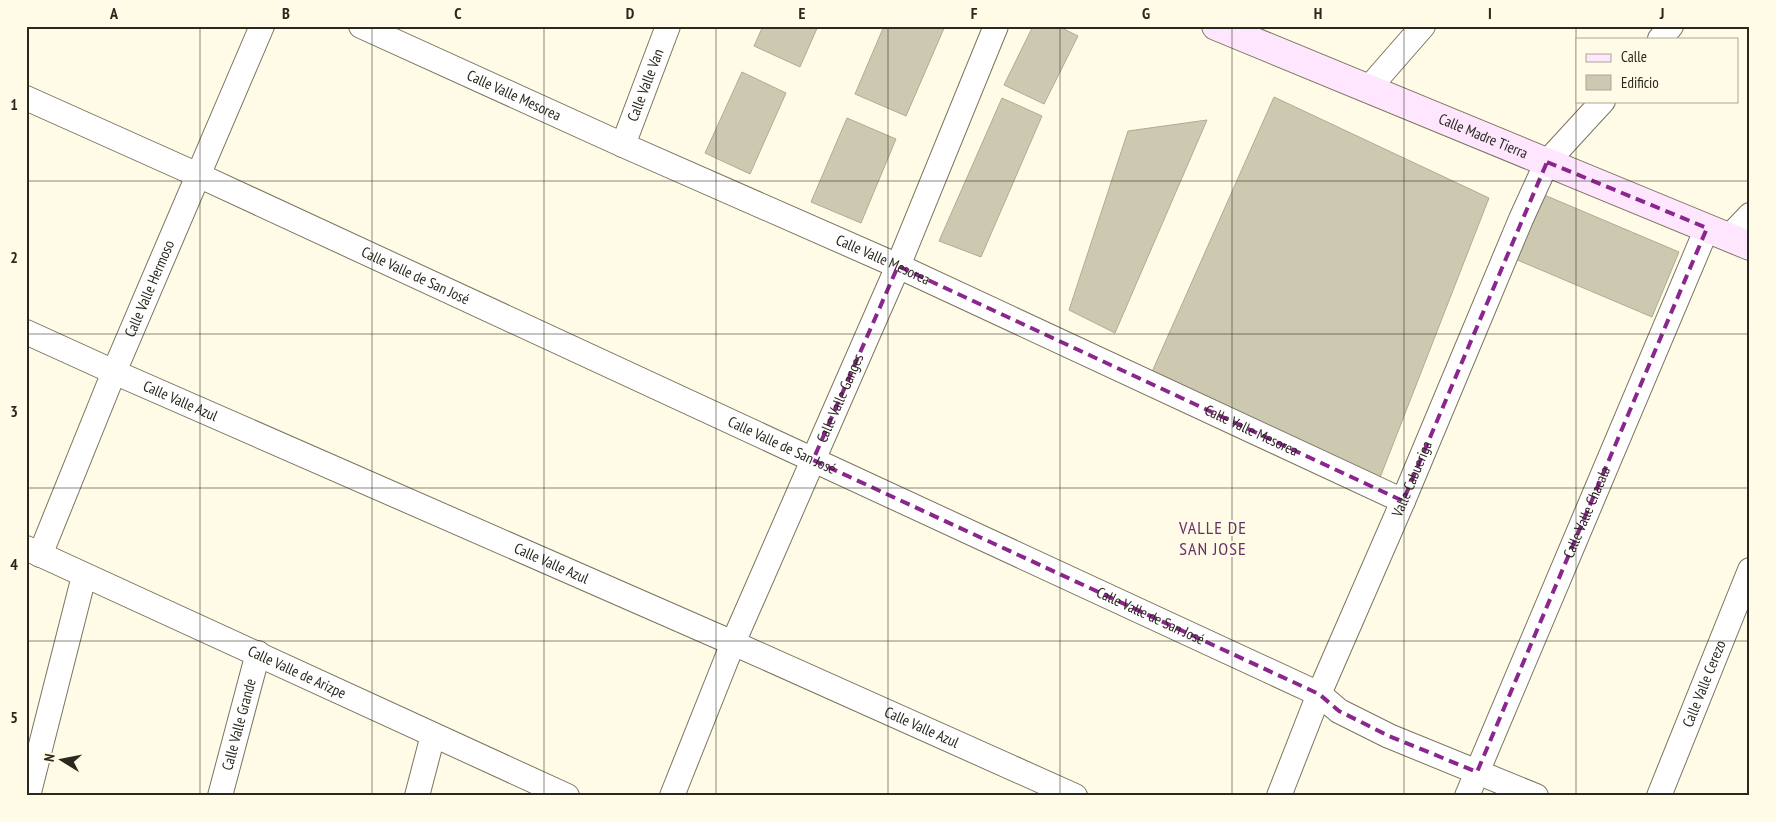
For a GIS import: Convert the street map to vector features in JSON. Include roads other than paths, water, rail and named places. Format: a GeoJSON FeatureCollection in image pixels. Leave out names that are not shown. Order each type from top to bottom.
{"type":"FeatureCollection","features":[{"type":"Feature","properties":{"kind":"street","name":"Calle Valle Hermoso"},"geometry":{"type":"LineString","coordinates":[[33,551],[114,372],[262,26]]}},
{"type":"Feature","properties":{"kind":"street","name":"Calle Valle Mesorea"},"geometry":{"type":"LineString","coordinates":[[361,26],[623,145],[898,266],[1403,501]]}},
{"type":"Feature","properties":{"kind":"street","name":"Calle Valle Van"},"geometry":{"type":"LineString","coordinates":[[623,145],[668,26]]}},
{"type":"Feature","properties":{"kind":"street","name":"Calle Valle Ganges"},"geometry":{"type":"LineString","coordinates":[[672,796],[734,643],[898,266],[996,26]]}},
{"type":"Feature","properties":{"kind":"street","name":"Calle Madre Tierra"},"geometry":{"type":"LineString","coordinates":[[1216,26],[1729,237]]}},
{"type":"Feature","properties":{"kind":"street"},"geometry":{"type":"LineString","coordinates":[[1368,89],[1423,26]]}},
{"type":"Feature","properties":{"kind":"street"},"geometry":{"type":"LineString","coordinates":[[1661,38],[1671,26]]}},
{"type":"Feature","properties":{"kind":"street","name":"Calle Valle de San José"},"geometry":{"type":"LineString","coordinates":[[26,98],[198,175],[1319,694],[1339,711],[1389,736],[1536,796]]}},
{"type":"Feature","properties":{"kind":"street","name":"Valle Cabueriga"},"geometry":{"type":"LineString","coordinates":[[1279,796],[1319,694],[1547,162],[1603,102]]}},
{"type":"Feature","properties":{"kind":"street","name":"Calle Valle Chacala"},"geometry":{"type":"LineString","coordinates":[[1467,796],[1729,237],[1750,215]]}},
{"type":"Feature","properties":{"kind":"street","name":"Calle Valle Azul"},"geometry":{"type":"LineString","coordinates":[[26,332],[734,643],[1075,796]]}},
{"type":"Feature","properties":{"kind":"street","name":"Calle Valle de Arizpe"},"geometry":{"type":"LineString","coordinates":[[33,551],[567,796]]}},
{"type":"Feature","properties":{"kind":"street","name":"Calle Valle Cerezo"},"geometry":{"type":"LineString","coordinates":[[1659,796],[1750,570]]}},
{"type":"Feature","properties":{"kind":"street"},"geometry":{"type":"LineString","coordinates":[[28,796],[84,576]]}},
{"type":"Feature","properties":{"kind":"street","name":"Calle Valle Grande"},"geometry":{"type":"LineString","coordinates":[[220,796],[258,653]]}},
{"type":"Feature","properties":{"kind":"street"},"geometry":{"type":"LineString","coordinates":[[417,796],[433,735]]}},
{"type":"Feature","properties":{"kind":"district","name":"VALLE DE SAN JOSE"},"geometry":{"type":"Point","coordinates":[1213,538]}}]}
